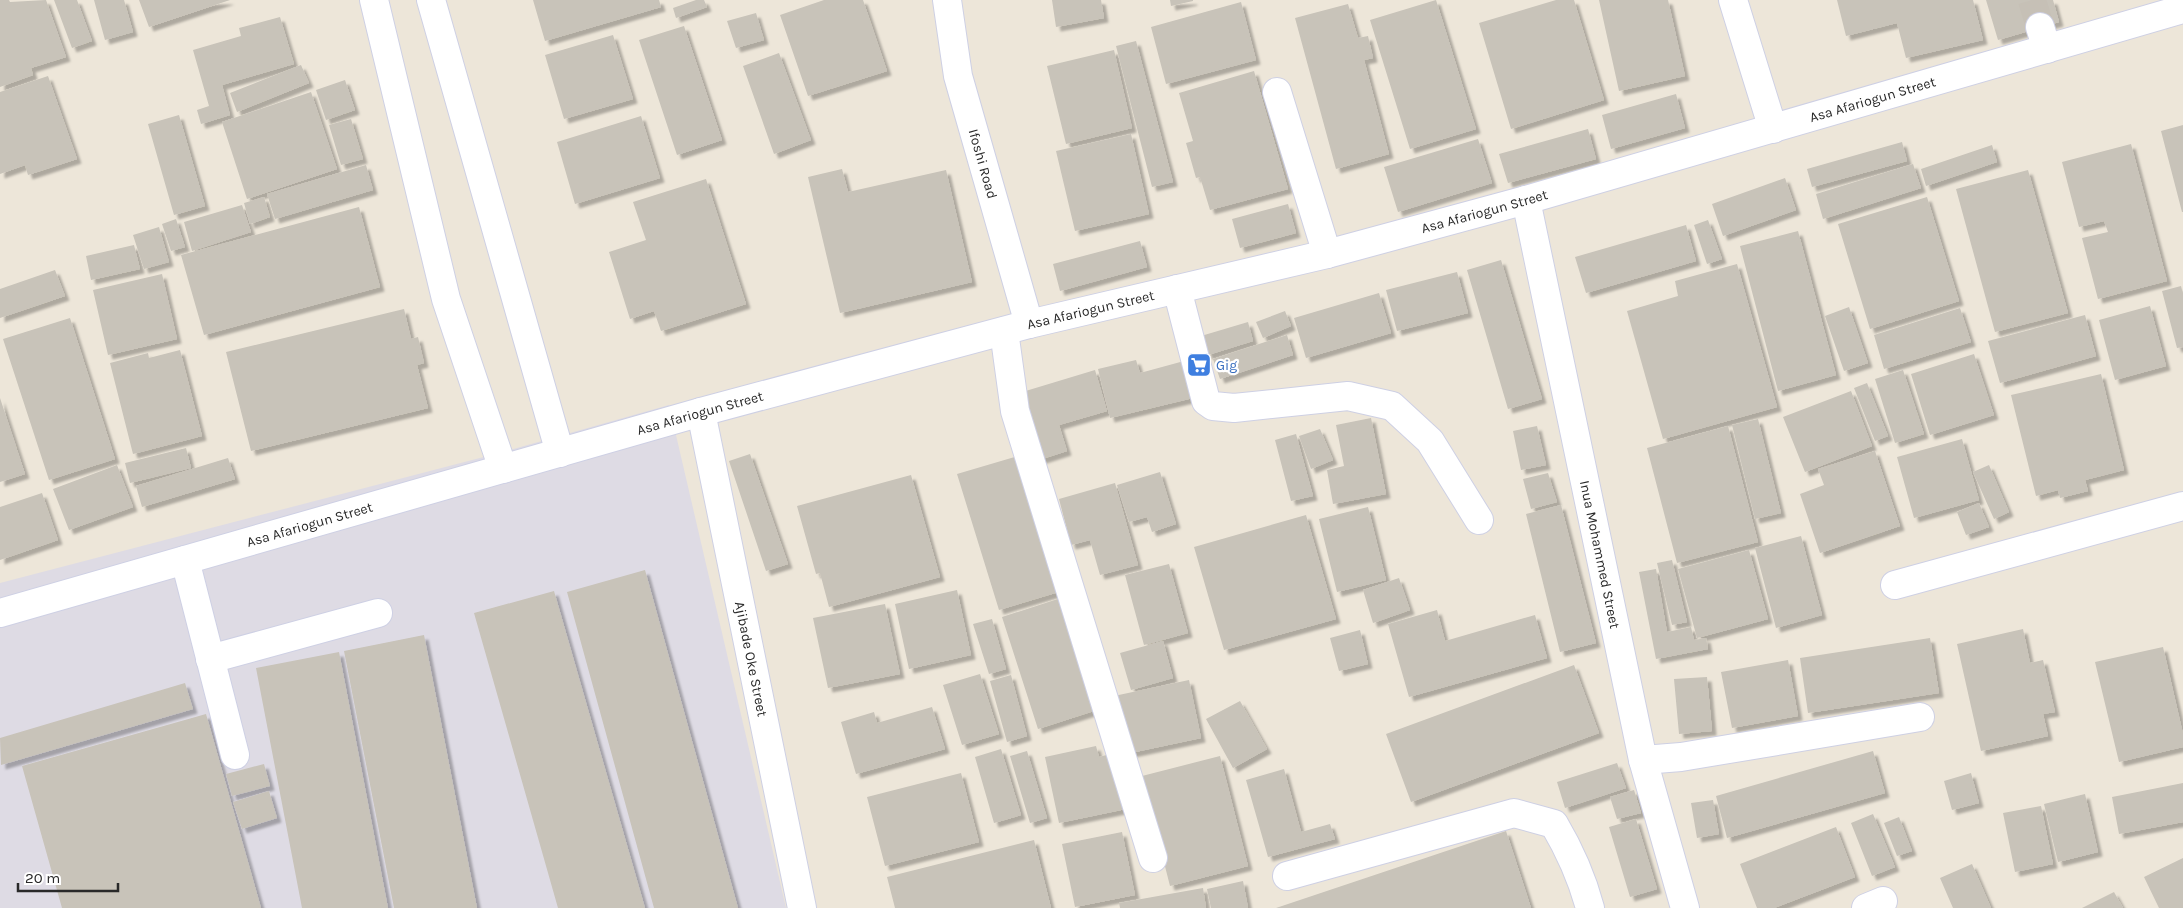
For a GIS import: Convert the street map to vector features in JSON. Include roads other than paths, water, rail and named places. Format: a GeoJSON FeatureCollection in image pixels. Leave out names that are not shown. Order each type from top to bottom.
{"type":"FeatureCollection","features":[{"type":"Feature","properties":{"kind":"street"},"geometry":{"type":"LineString","coordinates":[[374,0],[446,299],[503,469]]}},
{"type":"Feature","properties":{"kind":"street"},"geometry":{"type":"LineString","coordinates":[[431,0],[560,453]]}},
{"type":"Feature","properties":{"kind":"street","name":"Ifoshi Road"},"geometry":{"type":"LineString","coordinates":[[947,0],[958,76],[1029,324]]}},
{"type":"Feature","properties":{"kind":"street"},"geometry":{"type":"LineString","coordinates":[[1733,0],[1774,129]]}},
{"type":"Feature","properties":{"kind":"street","name":"Asa Afariogun Street"},"geometry":{"type":"LineString","coordinates":[[0,613],[700,412],[1029,324],[1327,254],[1526,200],[1774,129],[2044,38],[2183,9]]}},
{"type":"Feature","properties":{"kind":"street"},"geometry":{"type":"LineString","coordinates":[[1277,92],[1327,254]]}},
{"type":"Feature","properties":{"kind":"street","name":"Inua Mohammed Street"},"geometry":{"type":"LineString","coordinates":[[1526,200],[1643,760],[1685,908]]}},
{"type":"Feature","properties":{"kind":"street"},"geometry":{"type":"LineString","coordinates":[[1177,289],[1206,401],[1212,406],[1234,408],[1348,396],[1392,406],[1430,442],[1479,520]]}},
{"type":"Feature","properties":{"kind":"street"},"geometry":{"type":"LineString","coordinates":[[1004,331],[1015,412],[1153,858]]}},
{"type":"Feature","properties":{"kind":"street","name":"Ajibade Oke Street"},"geometry":{"type":"LineString","coordinates":[[700,412],[802,908]]}},
{"type":"Feature","properties":{"kind":"street"},"geometry":{"type":"LineString","coordinates":[[1895,585],[2183,506]]}},
{"type":"Feature","properties":{"kind":"street"},"geometry":{"type":"LineString","coordinates":[[185,560],[235,755]]}},
{"type":"Feature","properties":{"kind":"street"},"geometry":{"type":"LineString","coordinates":[[210,659],[378,613]]}},
{"type":"Feature","properties":{"kind":"street"},"geometry":{"type":"LineString","coordinates":[[1643,760],[1681,757],[1920,717]]}},
{"type":"Feature","properties":{"kind":"street"},"geometry":{"type":"LineString","coordinates":[[1287,876],[1514,813],[1554,824],[1571,853],[1585,888],[1590,908]]}},
{"type":"Feature","properties":{"kind":"tunnel"},"geometry":{"type":"LineString","coordinates":[[2032,0],[2040,27]]}},
{"type":"Feature","properties":{"kind":"place","name":"Gig"},"geometry":{"type":"Point","coordinates":[1199,365]}}]}
